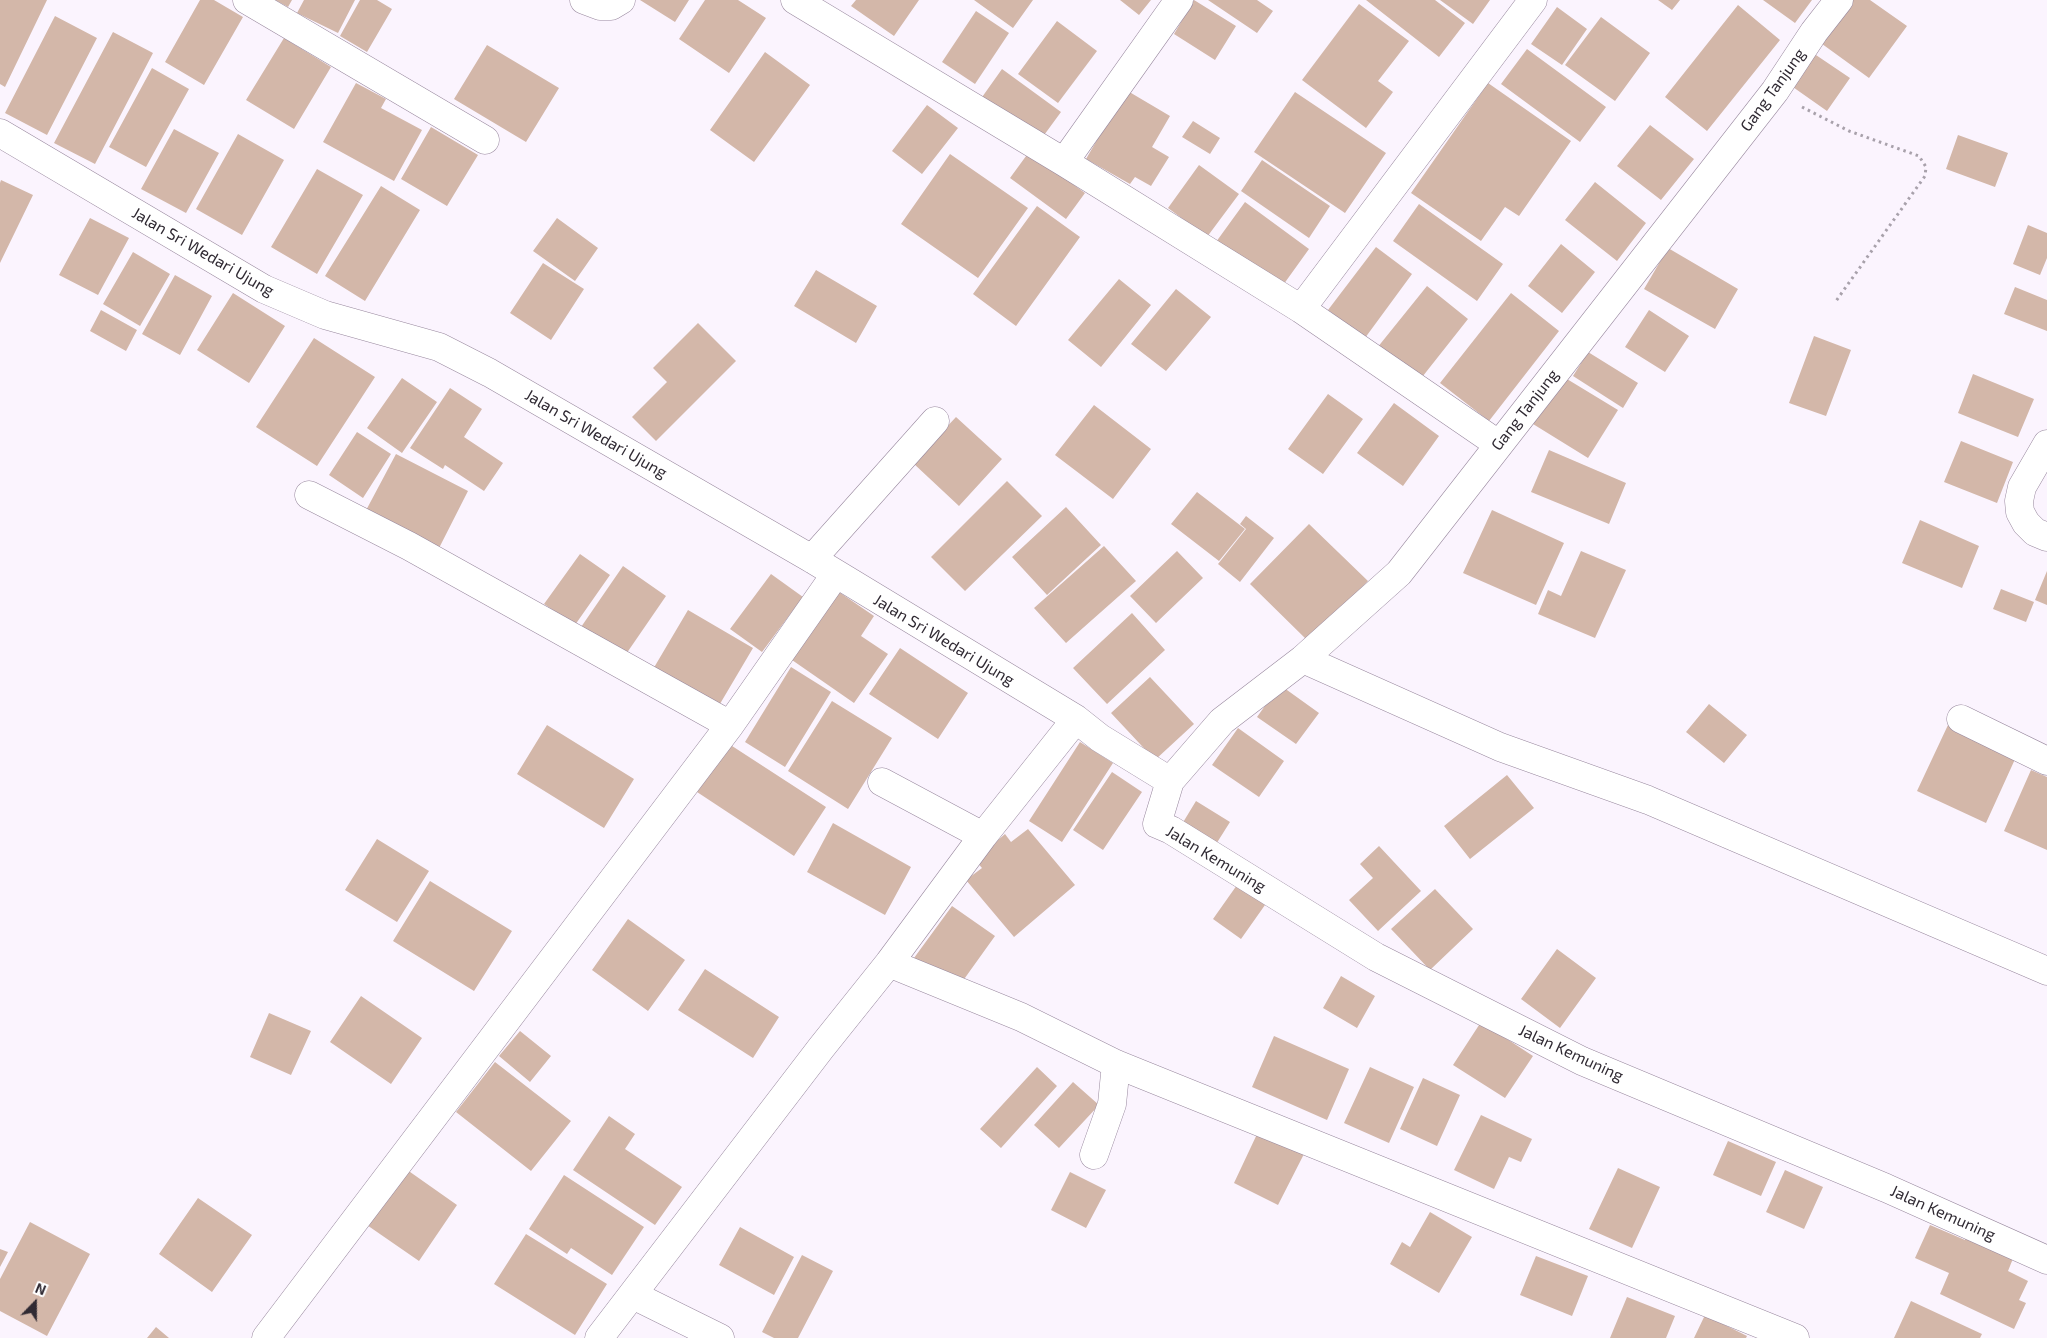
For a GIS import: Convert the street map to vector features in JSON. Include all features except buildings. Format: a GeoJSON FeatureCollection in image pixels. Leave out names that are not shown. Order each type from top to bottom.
{"type":"FeatureCollection","features":[{"type":"Feature","properties":{"kind":"street"},"geometry":{"type":"LineString","coordinates":[[246,0],[485,140]]}},
{"type":"Feature","properties":{"kind":"street"},"geometry":{"type":"LineString","coordinates":[[584,0],[600,6],[611,6],[621,0]]}},
{"type":"Feature","properties":{"kind":"street"},"geometry":{"type":"LineString","coordinates":[[795,0],[1064,162],[1301,309],[1498,444]]}},
{"type":"Feature","properties":{"kind":"street"},"geometry":{"type":"LineString","coordinates":[[1064,162],[1179,0]]}},
{"type":"Feature","properties":{"kind":"street"},"geometry":{"type":"LineString","coordinates":[[1301,309],[1533,0]]}},
{"type":"Feature","properties":{"kind":"street","name":"Gang Tanjung"},"geometry":{"type":"LineString","coordinates":[[1170,780],[1222,720],[1303,659],[1399,573],[1775,91],[1814,32],[1839,0]]}},
{"type":"Feature","properties":{"kind":"street","name":"Jalan Sri Wedari Ujung"},"geometry":{"type":"LineString","coordinates":[[0,133],[264,290],[325,315],[439,348],[490,373],[812,559],[835,575],[1076,719],[1100,738],[1170,780]]}},
{"type":"Feature","properties":{"kind":"street"},"geometry":{"type":"LineString","coordinates":[[812,559],[935,421]]}},
{"type":"Feature","properties":{"kind":"street"},"geometry":{"type":"LineString","coordinates":[[2047,444],[2022,487],[2018,501],[2020,512],[2026,523],[2035,532],[2047,537]]}},
{"type":"Feature","properties":{"kind":"street"},"geometry":{"type":"LineString","coordinates":[[309,495],[476,582],[730,725]]}},
{"type":"Feature","properties":{"kind":"street"},"geometry":{"type":"LineString","coordinates":[[266,1338],[730,725],[835,575]]}},
{"type":"Feature","properties":{"kind":"street"},"geometry":{"type":"LineString","coordinates":[[1303,659],[1500,747],[1648,800],[2047,971]]}},
{"type":"Feature","properties":{"kind":"street"},"geometry":{"type":"LineString","coordinates":[[599,1338],[821,1048],[889,963],[983,836],[1076,719]]}},
{"type":"Feature","properties":{"kind":"street"},"geometry":{"type":"LineString","coordinates":[[1961,719],[2047,761]]}},
{"type":"Feature","properties":{"kind":"street","name":"Jalan Kemuning"},"geometry":{"type":"LineString","coordinates":[[1170,780],[1157,824],[1171,830],[1376,957],[1582,1061],[1886,1188],[2047,1260]]}},
{"type":"Feature","properties":{"kind":"street"},"geometry":{"type":"LineString","coordinates":[[882,782],[983,836]]}},
{"type":"Feature","properties":{"kind":"street"},"geometry":{"type":"LineString","coordinates":[[889,963],[1021,1017],[1116,1064],[1794,1338]]}},
{"type":"Feature","properties":{"kind":"street"},"geometry":{"type":"LineString","coordinates":[[1094,1155],[1112,1104],[1116,1064]]}},
{"type":"Feature","properties":{"kind":"street"},"geometry":{"type":"LineString","coordinates":[[633,1295],[720,1338]]}},
{"type":"Feature","properties":{"kind":"path"},"geometry":{"type":"LineString","coordinates":[[1775,91],[1849,131],[1919,156],[1926,167],[1925,176],[1836,301]]}}]}
